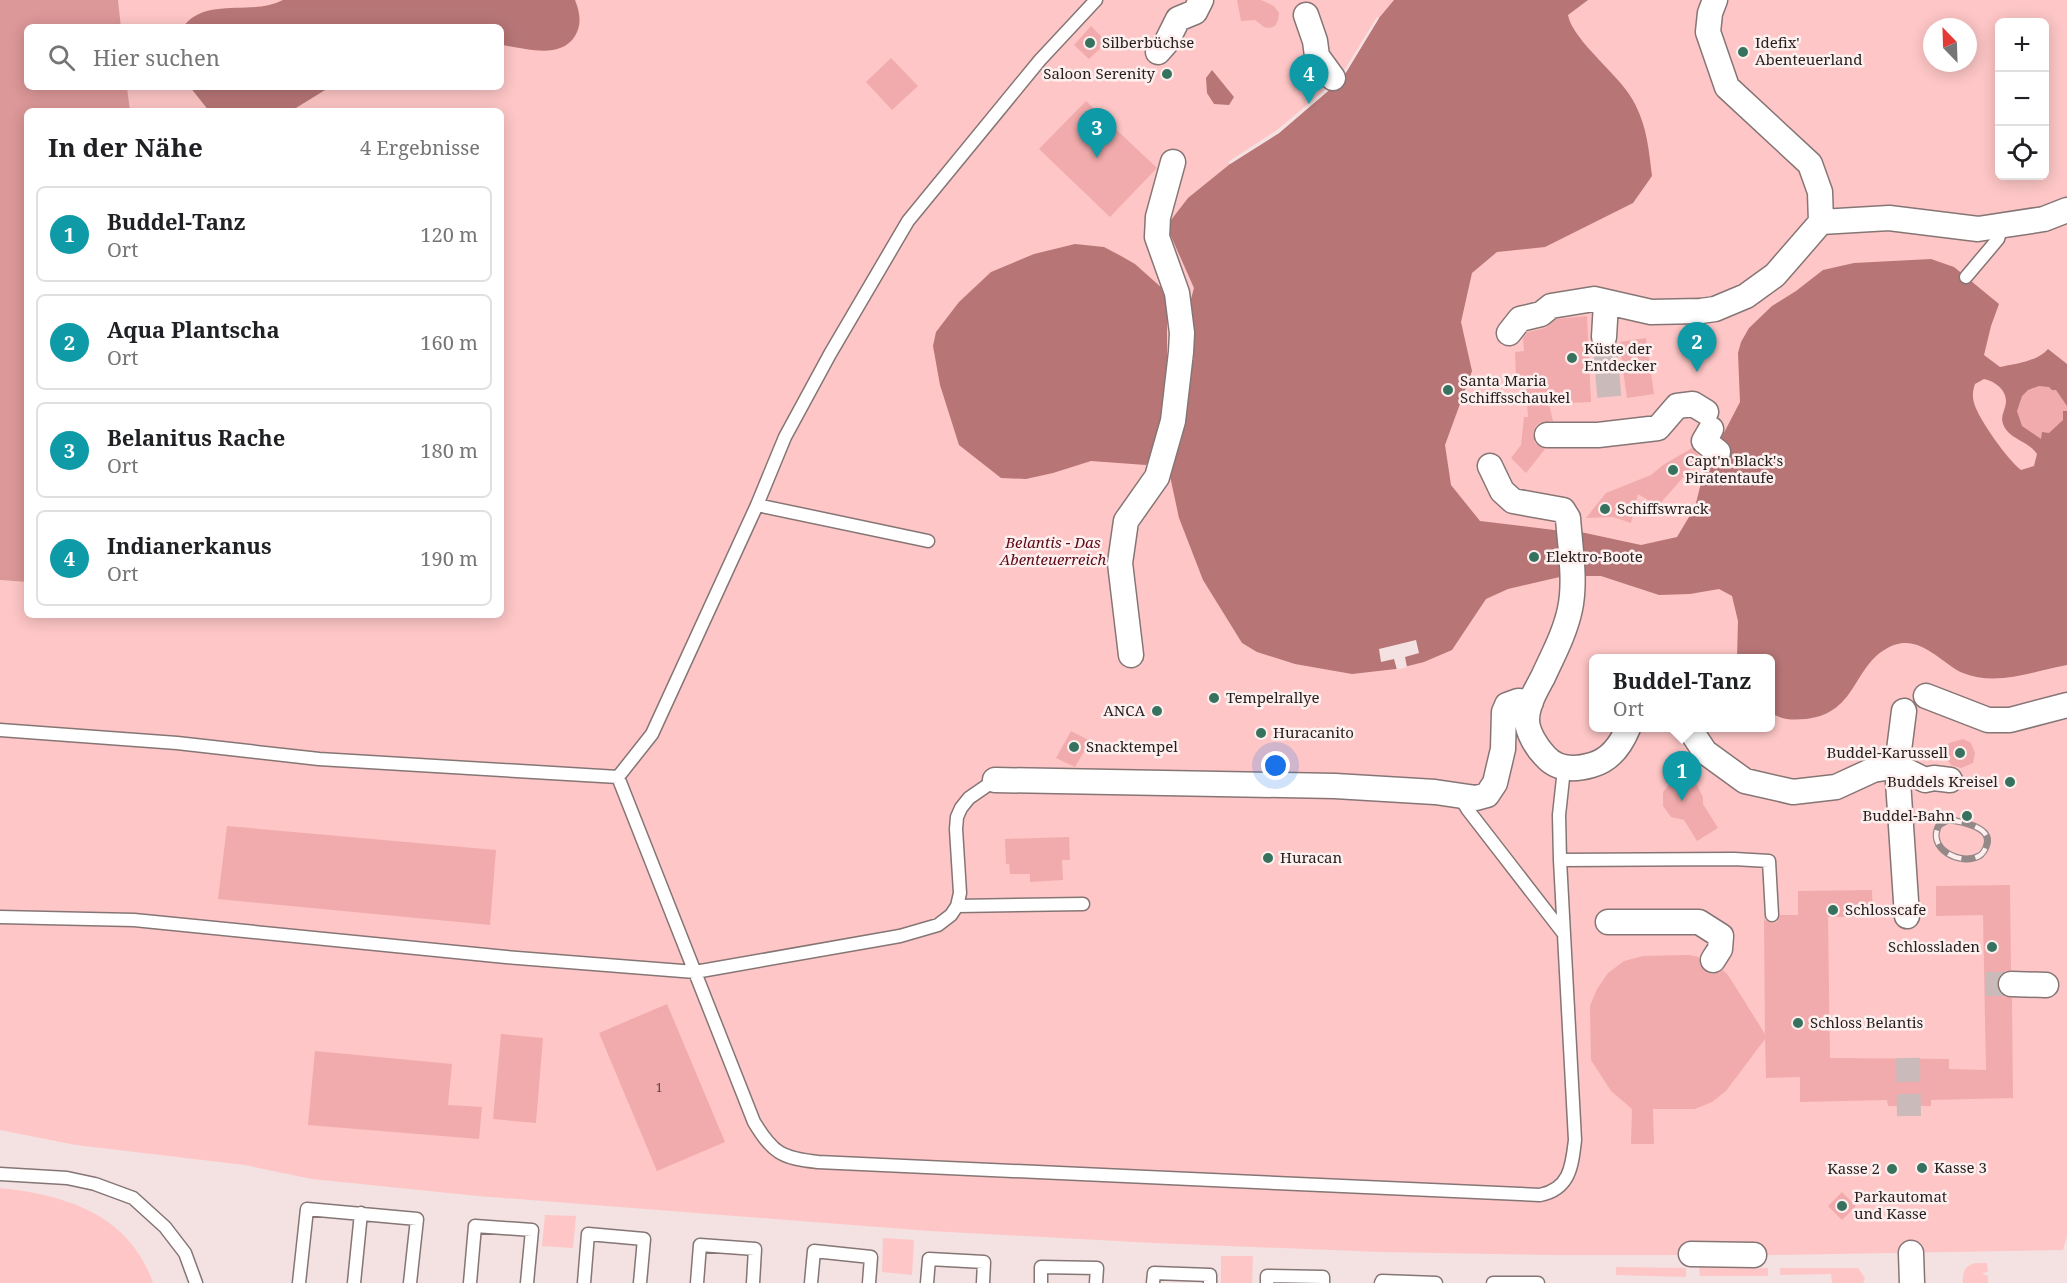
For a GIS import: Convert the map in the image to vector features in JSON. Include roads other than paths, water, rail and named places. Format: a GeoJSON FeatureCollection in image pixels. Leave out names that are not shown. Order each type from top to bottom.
{"type":"FeatureCollection","features":[{"type":"Feature","properties":{"kind":"street"},"geometry":{"type":"LineString","coordinates":[[1158,52],[1166,43],[1178,19],[1195,12],[1201,0]]}},
{"type":"Feature","properties":{"kind":"street"},"geometry":{"type":"LineString","coordinates":[[1509,333],[1520,319],[1541,314],[1551,306],[1594,299],[1651,312],[1715,309],[1746,297],[1775,275],[1821,222],[1820,192],[1810,164],[1727,87],[1708,32],[1710,14],[1715,0]]}},
{"type":"Feature","properties":{"kind":"street"},"geometry":{"type":"LineString","coordinates":[[1306,15],[1315,41],[1317,56],[1333,78]]}},
{"type":"Feature","properties":{"kind":"street"},"geometry":{"type":"LineString","coordinates":[[1131,655],[1120,563],[1126,521],[1157,477],[1173,421],[1181,352],[1182,333],[1177,293],[1157,237],[1158,217],[1173,162]]}},
{"type":"Feature","properties":{"kind":"street"},"geometry":{"type":"LineString","coordinates":[[1821,222],[1889,218],[1978,229],[2044,219],[2067,210]]}},
{"type":"Feature","properties":{"kind":"street"},"geometry":{"type":"LineString","coordinates":[[1604,337],[1606,303]]}},
{"type":"Feature","properties":{"kind":"street"},"geometry":{"type":"LineString","coordinates":[[1546,435],[1598,435],[1658,428],[1677,406],[1692,404],[1710,433]]}},
{"type":"Feature","properties":{"kind":"street"},"geometry":{"type":"LineString","coordinates":[[1490,466],[1502,491],[1513,501],[1563,510],[1568,518],[1572,578],[1571,608],[1560,641],[1531,702],[1526,721],[1534,741],[1546,758],[1564,769],[1583,768],[1600,763],[1613,753],[1626,732]]}},
{"type":"Feature","properties":{"kind":"street"},"geometry":{"type":"LineString","coordinates":[[1926,696],[1986,728],[2067,705]]}},
{"type":"Feature","properties":{"kind":"street"},"geometry":{"type":"LineString","coordinates":[[995,780],[1335,786],[1435,792],[1476,798],[1487,795],[1495,783],[1500,767],[1504,712],[1507,705],[1518,700],[1531,702]]}},
{"type":"Feature","properties":{"kind":"street"},"geometry":{"type":"LineString","coordinates":[[1904,711],[1897,766],[1907,916]]}},
{"type":"Feature","properties":{"kind":"street"},"geometry":{"type":"LineString","coordinates":[[1692,732],[1704,752],[1745,781],[1793,792],[1836,787],[1873,770],[1897,766],[1925,780],[1934,778],[1950,780]]}},
{"type":"Feature","properties":{"kind":"street"},"geometry":{"type":"LineString","coordinates":[[1608,922],[1699,922],[1721,936],[1720,949],[1713,960]]}},
{"type":"Feature","properties":{"kind":"street"},"geometry":{"type":"LineString","coordinates":[[2011,984],[2046,985]]}},
{"type":"Feature","properties":{"kind":"street"},"geometry":{"type":"LineString","coordinates":[[1691,1254],[1754,1255]]}},
{"type":"Feature","properties":{"kind":"street"},"geometry":{"type":"LineString","coordinates":[[1911,1254],[1912,1283]]}},
{"type":"Feature","properties":{"kind":"lane"},"geometry":{"type":"LineString","coordinates":[[618,777],[652,734],[758,505],[791,427],[830,354],[908,221],[1040,60],[1096,0]]}},
{"type":"Feature","properties":{"kind":"lane"},"geometry":{"type":"LineString","coordinates":[[1966,277],[1998,239],[2002,226]]}},
{"type":"Feature","properties":{"kind":"lane"},"geometry":{"type":"LineString","coordinates":[[758,505],[928,540]]}},
{"type":"Feature","properties":{"kind":"lane"},"geometry":{"type":"LineString","coordinates":[[0,729],[177,743],[319,759],[618,777]]}},
{"type":"Feature","properties":{"kind":"lane"},"geometry":{"type":"LineString","coordinates":[[618,777],[754,1122],[768,1144],[790,1159],[829,1163],[1540,1195],[1553,1192],[1563,1184],[1572,1164],[1575,1140],[1560,860],[1559,815],[1564,769]]}},
{"type":"Feature","properties":{"kind":"lane"},"geometry":{"type":"LineString","coordinates":[[0,917],[134,920],[494,956],[695,972],[900,936],[938,925],[951,915],[957,906],[961,882],[957,817],[969,798],[995,780]]}},
{"type":"Feature","properties":{"kind":"lane"},"geometry":{"type":"LineString","coordinates":[[1460,797],[1565,935]]}},
{"type":"Feature","properties":{"kind":"lane"},"geometry":{"type":"LineString","coordinates":[[1560,860],[1734,858],[1769,861],[1772,915]]}},
{"type":"Feature","properties":{"kind":"lane"},"geometry":{"type":"LineString","coordinates":[[957,906],[1083,904]]}},
{"type":"Feature","properties":{"kind":"lane"},"geometry":{"type":"LineString","coordinates":[[0,1167],[31,1176]]}},
{"type":"Feature","properties":{"kind":"lane"},"geometry":{"type":"LineString","coordinates":[[0,1174],[76,1180],[95,1184],[133,1198],[165,1227],[185,1253],[196,1283]]}},
{"type":"Feature","properties":{"kind":"lane"},"geometry":{"type":"LineString","coordinates":[[299,1283],[307,1209],[417,1219],[410,1283]]}},
{"type":"Feature","properties":{"kind":"lane"},"geometry":{"type":"LineString","coordinates":[[354,1283],[361,1214]]}},
{"type":"Feature","properties":{"kind":"lane"},"geometry":{"type":"LineString","coordinates":[[470,1283],[476,1226],[532,1230],[527,1283]]}},
{"type":"Feature","properties":{"kind":"lane"},"geometry":{"type":"LineString","coordinates":[[584,1283],[588,1234],[644,1239],[640,1283]]}},
{"type":"Feature","properties":{"kind":"lane"},"geometry":{"type":"LineString","coordinates":[[697,1283],[700,1245],[755,1249],[753,1283]]}},
{"type":"Feature","properties":{"kind":"lane"},"geometry":{"type":"LineString","coordinates":[[811,1283],[814,1251],[871,1257],[869,1283]]}},
{"type":"Feature","properties":{"kind":"lane"},"geometry":{"type":"LineString","coordinates":[[927,1283],[929,1258],[984,1262],[983,1283]]}},
{"type":"Feature","properties":{"kind":"lane"},"geometry":{"type":"LineString","coordinates":[[1041,1283],[1041,1267],[1097,1268],[1096,1283]]}},
{"type":"Feature","properties":{"kind":"lane"},"geometry":{"type":"LineString","coordinates":[[1153,1283],[1154,1273],[1210,1275],[1210,1283]]}},
{"type":"Feature","properties":{"kind":"lane"},"geometry":{"type":"LineString","coordinates":[[1267,1283],[1267,1276],[1323,1277],[1323,1283]]}},
{"type":"Feature","properties":{"kind":"lane"},"geometry":{"type":"LineString","coordinates":[[1382,1283],[1382,1281],[1436,1283]]}},
{"type":"Feature","properties":{"kind":"lane"},"geometry":{"type":"LineString","coordinates":[[1493,1283],[1538,1283]]}},
{"type":"Feature","properties":{"kind":"tunnel"},"geometry":{"type":"LineString","coordinates":[[1604,337],[1610,404]]}},
{"type":"Feature","properties":{"kind":"tunnel"},"geometry":{"type":"LineString","coordinates":[[1985,984],[2011,984]]}},
{"type":"Feature","properties":{"kind":"tunnel"},"geometry":{"type":"LineString","coordinates":[[1908,1058],[1909,1116]]}},
{"type":"Feature","properties":{"kind":"railway"},"geometry":{"type":"LineString","coordinates":[[1948,820],[1974,826],[1985,833],[1987,844],[1982,854],[1972,859],[1963,859],[1941,848],[1936,834],[1939,825],[1948,820]]}},
{"type":"Feature","properties":{"kind":"place","name":"Silberbüchse"},"geometry":{"type":"Point","coordinates":[1090,43]}},
{"type":"Feature","properties":{"kind":"place","name":"Idefix' Abenteuerland"},"geometry":{"type":"Point","coordinates":[1743,52]}},
{"type":"Feature","properties":{"kind":"place","name":"Saloon Serenity"},"geometry":{"type":"Point","coordinates":[1167,74]}},
{"type":"Feature","properties":{"kind":"place","name":"Indianerkanus"},"geometry":{"type":"Point","coordinates":[1309,104]}},
{"type":"Feature","properties":{"kind":"place","name":"Belanitus Rache"},"geometry":{"type":"Point","coordinates":[1097,158]}},
{"type":"Feature","properties":{"kind":"place","name":"Küste der Entdecker"},"geometry":{"type":"Point","coordinates":[1572,358]}},
{"type":"Feature","properties":{"kind":"place","name":"Aqua Plantscha"},"geometry":{"type":"Point","coordinates":[1697,372]}},
{"type":"Feature","properties":{"kind":"place","name":"Santa Maria Schiffsschaukel"},"geometry":{"type":"Point","coordinates":[1448,390]}},
{"type":"Feature","properties":{"kind":"place","name":"Capt'n Black's Piratentaufe"},"geometry":{"type":"Point","coordinates":[1673,470]}},
{"type":"Feature","properties":{"kind":"place","name":"Schiffswrack"},"geometry":{"type":"Point","coordinates":[1605,509]}},
{"type":"Feature","properties":{"kind":"place","name":"Elektro-Boote"},"geometry":{"type":"Point","coordinates":[1534,557]}},
{"type":"Feature","properties":{"kind":"place","name":"Tempelrallye"},"geometry":{"type":"Point","coordinates":[1214,698]}},
{"type":"Feature","properties":{"kind":"place","name":"ANCA"},"geometry":{"type":"Point","coordinates":[1157,711]}},
{"type":"Feature","properties":{"kind":"place","name":"Huracanito"},"geometry":{"type":"Point","coordinates":[1261,733]}},
{"type":"Feature","properties":{"kind":"place","name":"Snacktempel"},"geometry":{"type":"Point","coordinates":[1074,747]}},
{"type":"Feature","properties":{"kind":"place","name":"Buddel-Karussell"},"geometry":{"type":"Point","coordinates":[1960,753]}},
{"type":"Feature","properties":{"kind":"place","name":"Buddels Kreisel"},"geometry":{"type":"Point","coordinates":[2010,782]}},
{"type":"Feature","properties":{"kind":"place","name":"Buddel-Tanz"},"geometry":{"type":"Point","coordinates":[1682,801]}},
{"type":"Feature","properties":{"kind":"place","name":"Buddel-Bahn"},"geometry":{"type":"Point","coordinates":[1967,816]}},
{"type":"Feature","properties":{"kind":"place","name":"Huracan"},"geometry":{"type":"Point","coordinates":[1268,858]}},
{"type":"Feature","properties":{"kind":"place","name":"Schlosscafe"},"geometry":{"type":"Point","coordinates":[1833,910]}},
{"type":"Feature","properties":{"kind":"place","name":"Schlossladen"},"geometry":{"type":"Point","coordinates":[1992,947]}},
{"type":"Feature","properties":{"kind":"place","name":"Schloss Belantis"},"geometry":{"type":"Point","coordinates":[1798,1023]}},
{"type":"Feature","properties":{"kind":"place","name":"Kasse 3"},"geometry":{"type":"Point","coordinates":[1922,1168]}},
{"type":"Feature","properties":{"kind":"place","name":"Kasse 2"},"geometry":{"type":"Point","coordinates":[1892,1169]}},
{"type":"Feature","properties":{"kind":"place","name":"Parkautomat und Kasse"},"geometry":{"type":"Point","coordinates":[1842,1206]}},
{"type":"Feature","properties":{"kind":"park label","name":"Belantis - Das Abenteuerreich"},"geometry":{"type":"Point","coordinates":[1053,552]}}]}
